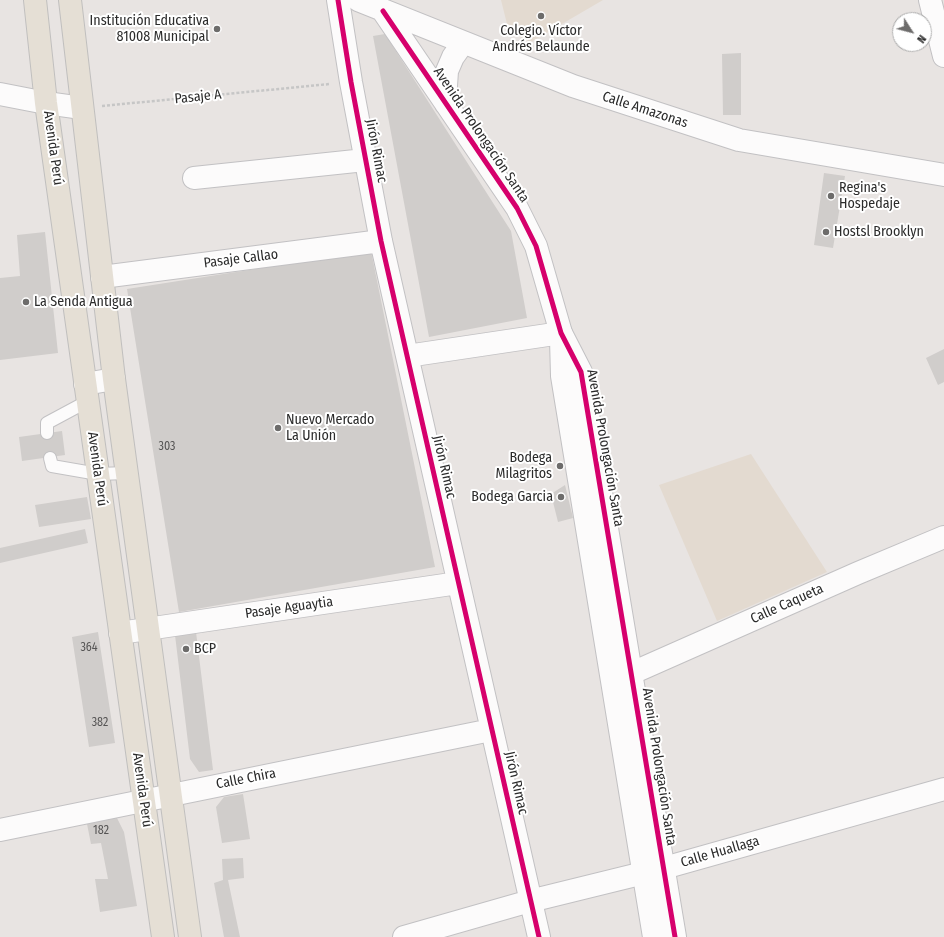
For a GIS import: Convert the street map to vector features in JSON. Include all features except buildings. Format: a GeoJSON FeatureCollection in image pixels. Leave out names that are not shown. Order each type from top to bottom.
{"type":"FeatureCollection","features":[{"type":"Feature","properties":{"kind":"main road","name":"Avenida Perú"},"geometry":{"type":"LineString","coordinates":[[34,0],[46,104],[163,937]]}},
{"type":"Feature","properties":{"kind":"main road","name":"Avenida Perú"},"geometry":{"type":"LineString","coordinates":[[70,0],[114,379],[190,937]]}},
{"type":"Feature","properties":{"kind":"street","name":"Jirón Rimac"},"geometry":{"type":"LineString","coordinates":[[338,0],[350,82],[356,161],[381,242],[539,937]]}},
{"type":"Feature","properties":{"kind":"street","name":"Calle Amazonas"},"geometry":{"type":"LineString","coordinates":[[358,0],[572,86],[739,140],[944,175]]}},
{"type":"Feature","properties":{"kind":"street"},"geometry":{"type":"LineString","coordinates":[[930,0],[944,56]]}},
{"type":"Feature","properties":{"kind":"street","name":"Avenida Prolongación Santa"},"geometry":{"type":"LineString","coordinates":[[383,11],[517,208],[536,246],[561,333],[582,372],[632,673],[653,870],[654,937]]}},
{"type":"Feature","properties":{"kind":"street","name":"Avenida Prolongación Santa"},"geometry":{"type":"LineString","coordinates":[[446,104],[447,71],[453,57],[463,43]]}},
{"type":"Feature","properties":{"kind":"street"},"geometry":{"type":"LineString","coordinates":[[0,94],[46,104],[82,108]]}},
{"type":"Feature","properties":{"kind":"street"},"geometry":{"type":"LineString","coordinates":[[194,178],[356,161]]}},
{"type":"Feature","properties":{"kind":"street","name":"Pasaje Callao"},"geometry":{"type":"LineString","coordinates":[[102,277],[381,242]]}},
{"type":"Feature","properties":{"kind":"street"},"geometry":{"type":"LineString","coordinates":[[407,356],[561,333]]}},
{"type":"Feature","properties":{"kind":"street","name":"Avenida Prolongación Santa"},"geometry":{"type":"LineString","coordinates":[[561,333],[562,376],[653,870],[675,937]]}},
{"type":"Feature","properties":{"kind":"street"},"geometry":{"type":"LineString","coordinates":[[87,393],[114,379]]}},
{"type":"Feature","properties":{"kind":"street","name":"Calle Caqueta"},"geometry":{"type":"LineString","coordinates":[[632,673],[944,536]]}},
{"type":"Feature","properties":{"kind":"street","name":"Pasaje Aguaytia"},"geometry":{"type":"LineString","coordinates":[[120,633],[458,583]]}},
{"type":"Feature","properties":{"kind":"street","name":"Calle Chira"},"geometry":{"type":"LineString","coordinates":[[0,830],[144,801],[171,794],[492,730]]}},
{"type":"Feature","properties":{"kind":"street","name":"Calle Huallaga"},"geometry":{"type":"LineString","coordinates":[[404,937],[530,901],[653,870],[944,789]]}},
{"type":"Feature","properties":{"kind":"lane"},"geometry":{"type":"LineString","coordinates":[[47,433],[47,423],[87,393]]}},
{"type":"Feature","properties":{"kind":"lane"},"geometry":{"type":"LineString","coordinates":[[50,458],[52,466],[98,474],[127,474]]}},
{"type":"Feature","properties":{"kind":"shaded area","name":"Colegio. Víctor Andrés Belaunde"},"geometry":{"type":"Polygon","coordinates":[[[501,0],[603,0],[531,42],[509,32],[501,0]]]}},
{"type":"Feature","properties":{"kind":"shaded area"},"geometry":{"type":"Polygon","coordinates":[[[751,454],[827,572],[717,621],[659,485],[751,454]]]}},
{"type":"Feature","properties":{"kind":"cycle path"},"geometry":{"type":"LineString","coordinates":[[338,0],[351,82],[381,241],[539,937]]}},
{"type":"Feature","properties":{"kind":"cycle path"},"geometry":{"type":"LineString","coordinates":[[383,11],[517,208],[536,246],[561,333],[581,372],[675,937]]}},
{"type":"Feature","properties":{"kind":"place","name":"Colegio. Víctor Andrés Belaunde"},"geometry":{"type":"Point","coordinates":[541,16]}},
{"type":"Feature","properties":{"kind":"place","name":"Institución Educativa 81008 Municipal"},"geometry":{"type":"Point","coordinates":[217,29]}},
{"type":"Feature","properties":{"kind":"place","name":"Regina's Hospedaje"},"geometry":{"type":"Point","coordinates":[831,196]}},
{"type":"Feature","properties":{"kind":"place","name":"Hostsl Brooklyn"},"geometry":{"type":"Point","coordinates":[826,232]}},
{"type":"Feature","properties":{"kind":"place","name":"La Senda Antigua"},"geometry":{"type":"Point","coordinates":[26,302]}},
{"type":"Feature","properties":{"kind":"place","name":"Nuevo Mercado La Unión"},"geometry":{"type":"Point","coordinates":[278,428]}},
{"type":"Feature","properties":{"kind":"place","name":"Bodega Milagritos"},"geometry":{"type":"Point","coordinates":[560,466]}},
{"type":"Feature","properties":{"kind":"place","name":"Bodega Garcia"},"geometry":{"type":"Point","coordinates":[561,497]}},
{"type":"Feature","properties":{"kind":"place","name":"BCP"},"geometry":{"type":"Point","coordinates":[186,649]}}]}
